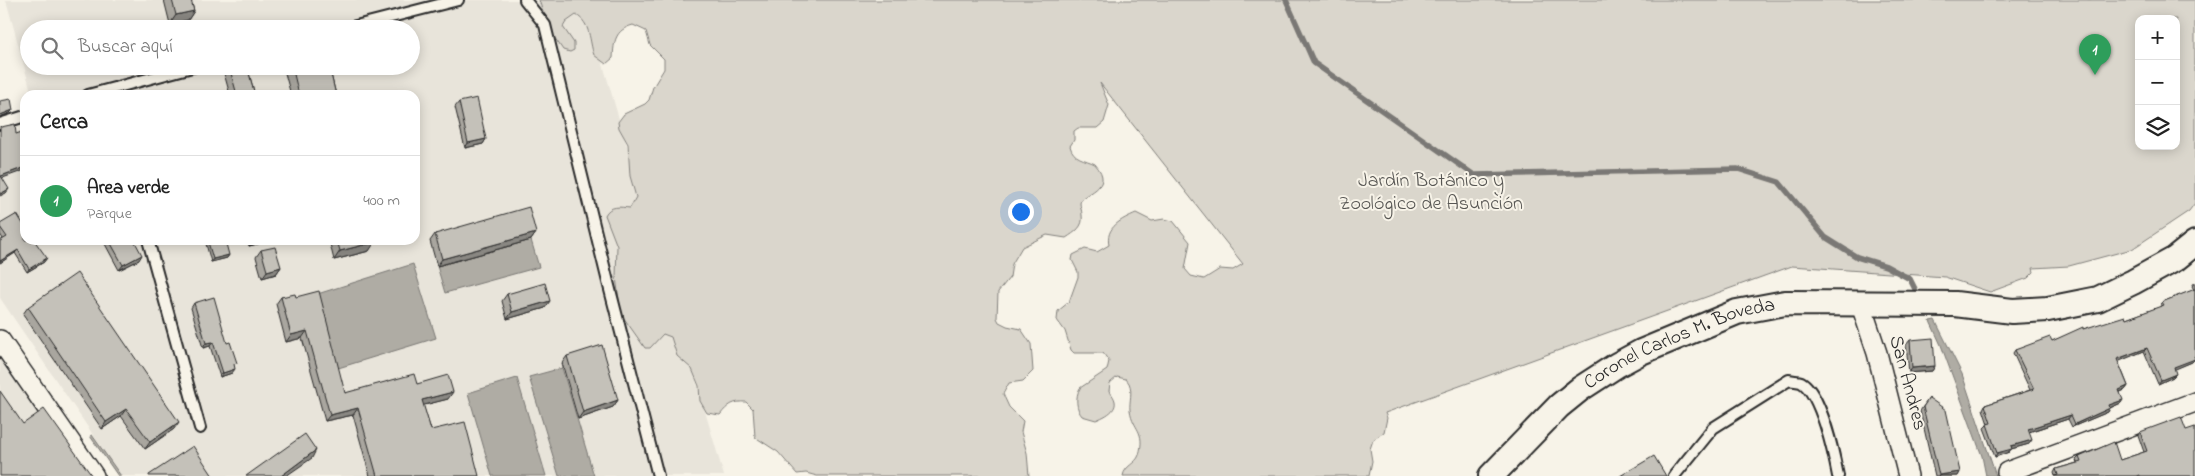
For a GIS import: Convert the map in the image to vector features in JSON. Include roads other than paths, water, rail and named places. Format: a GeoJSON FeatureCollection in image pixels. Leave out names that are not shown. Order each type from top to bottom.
{"type":"FeatureCollection","features":[{"type":"Feature","properties":{"kind":"street","name":"Coronel Carlos M. Boveda"},"geometry":{"type":"LineString","coordinates":[[1491,476],[1559,406],[1580,389],[1641,352],[1737,312],[1785,303],[1860,302],[1955,304],[2012,311],[2048,309],[2098,299],[2175,259],[2195,243]]}},
{"type":"Feature","properties":{"kind":"street","name":"San Andres"},"geometry":{"type":"LineString","coordinates":[[1860,302],[1877,353],[1908,476]]}},
{"type":"Feature","properties":{"kind":"street"},"geometry":{"type":"LineString","coordinates":[[0,340],[94,476]]}},
{"type":"Feature","properties":{"kind":"street"},"geometry":{"type":"LineString","coordinates":[[2007,472],[2195,402]]}},
{"type":"Feature","properties":{"kind":"lane"},"geometry":{"type":"LineString","coordinates":[[379,20],[458,0]]}},
{"type":"Feature","properties":{"kind":"lane"},"geometry":{"type":"LineString","coordinates":[[525,0],[545,25],[658,476]]}},
{"type":"Feature","properties":{"kind":"lane"},"geometry":{"type":"LineString","coordinates":[[113,90],[165,75]]}},
{"type":"Feature","properties":{"kind":"lane"},"geometry":{"type":"LineString","coordinates":[[0,124],[20,118]]}},
{"type":"Feature","properties":{"kind":"lane"},"geometry":{"type":"LineString","coordinates":[[149,245],[200,428]]}},
{"type":"Feature","properties":{"kind":"lane"},"geometry":{"type":"LineString","coordinates":[[1674,476],[1713,428],[1789,380],[1800,382],[1811,392],[1828,432],[1838,476]]}},
{"type":"Feature","properties":{"kind":"waterway"},"geometry":{"type":"LineString","coordinates":[[1286,0],[1314,63],[1474,175],[1738,169],[1779,182],[1825,237],[1857,257],[1886,266],[1910,279],[1919,297]]}},
{"type":"Feature","properties":{"kind":"place","name":"Area verde"},"geometry":{"type":"Point","coordinates":[2095,75]}},
{"type":"Feature","properties":{"kind":"park label","name":"Jardín Botánico y Zoológico de Asunción"},"geometry":{"type":"Point","coordinates":[1431,192]}}]}
